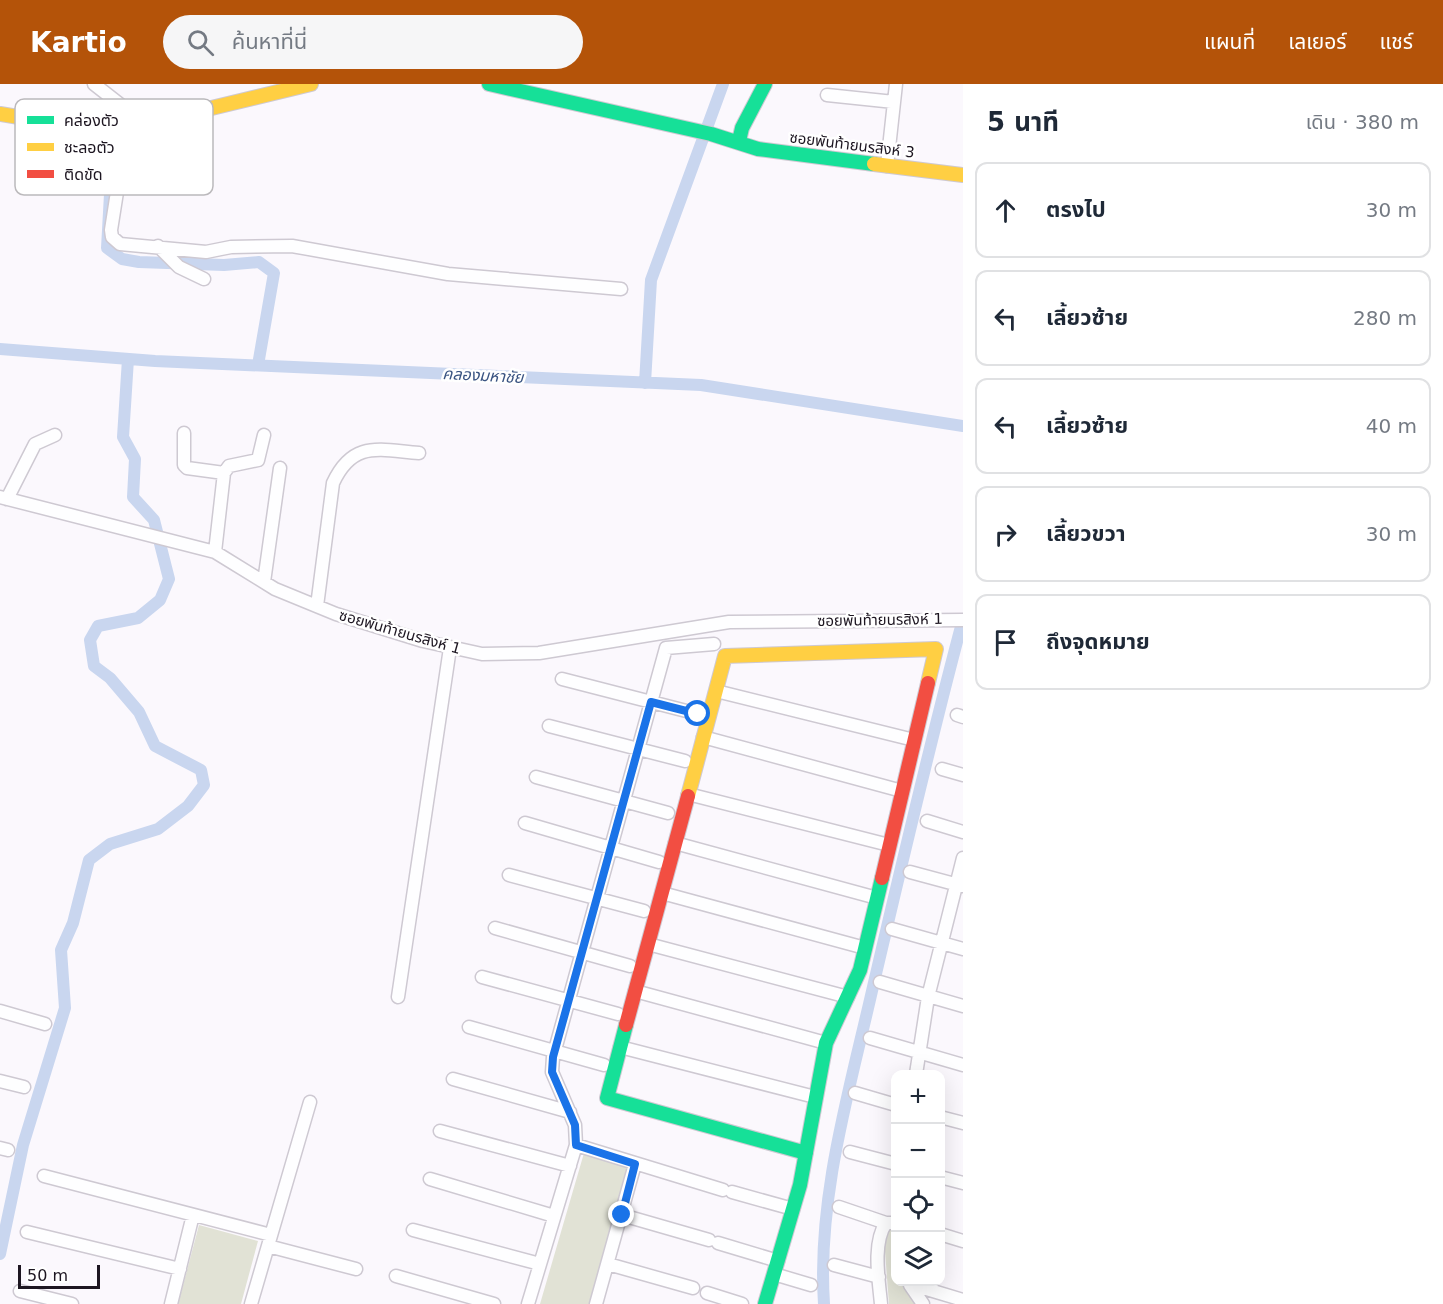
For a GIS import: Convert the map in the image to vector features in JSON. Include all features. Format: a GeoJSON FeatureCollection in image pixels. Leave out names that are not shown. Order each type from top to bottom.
{"type":"FeatureCollection","features":[{"type":"Feature","properties":{"kind":"street"},"geometry":{"type":"LineString","coordinates":[[94,84],[113,99]]}},
{"type":"Feature","properties":{"kind":"street"},"geometry":{"type":"LineString","coordinates":[[213,108],[311,84]]}},
{"type":"Feature","properties":{"kind":"street","name":"ซอยพันท้ายนรสิงห์ 3"},"geometry":{"type":"LineString","coordinates":[[489,84],[739,141],[745,145],[780,153],[963,175]]}},
{"type":"Feature","properties":{"kind":"street"},"geometry":{"type":"LineString","coordinates":[[739,141],[742,128],[765,84]]}},
{"type":"Feature","properties":{"kind":"street"},"geometry":{"type":"LineString","coordinates":[[887,165],[896,84]]}},
{"type":"Feature","properties":{"kind":"street"},"geometry":{"type":"LineString","coordinates":[[827,95],[894,102]]}},
{"type":"Feature","properties":{"kind":"street"},"geometry":{"type":"LineString","coordinates":[[0,114],[15,117]]}},
{"type":"Feature","properties":{"kind":"street"},"geometry":{"type":"LineString","coordinates":[[117,195],[111,230],[112,237],[120,244],[206,252],[231,247],[292,246],[448,273],[621,290]]}},
{"type":"Feature","properties":{"kind":"street"},"geometry":{"type":"LineString","coordinates":[[158,246],[179,267],[204,279]]}},
{"type":"Feature","properties":{"kind":"street"},"geometry":{"type":"LineString","coordinates":[[184,432],[184,465],[187,468],[224,473]]}},
{"type":"Feature","properties":{"kind":"street"},"geometry":{"type":"LineString","coordinates":[[4,498],[35,444],[55,435]]}},
{"type":"Feature","properties":{"kind":"street"},"geometry":{"type":"LineString","coordinates":[[215,552],[224,473],[229,466],[258,460],[264,435]]}},
{"type":"Feature","properties":{"kind":"street"},"geometry":{"type":"LineString","coordinates":[[317,606],[333,483],[341,466],[354,454],[371,450],[419,453]]}},
{"type":"Feature","properties":{"kind":"street"},"geometry":{"type":"LineString","coordinates":[[264,582],[280,468]]}},
{"type":"Feature","properties":{"kind":"street","name":"ซอยพันท้ายนรสิงห์ 1"},"geometry":{"type":"LineString","coordinates":[[4,498],[215,552],[275,590],[317,606],[450,648],[482,654],[539,653],[729,622],[963,620]]}},
{"type":"Feature","properties":{"kind":"street"},"geometry":{"type":"LineString","coordinates":[[528,1304],[576,1145],[575,1125],[552,1072],[555,1052],[666,648],[714,644]]}},
{"type":"Feature","properties":{"kind":"street"},"geometry":{"type":"LineString","coordinates":[[398,997],[450,648]]}},
{"type":"Feature","properties":{"kind":"street"},"geometry":{"type":"LineString","coordinates":[[765,1304],[793,1209],[806,1153],[826,1042],[860,970],[936,649],[725,656],[620,1047],[607,1098],[806,1153]]}},
{"type":"Feature","properties":{"kind":"street"},"geometry":{"type":"LineString","coordinates":[[562,679],[698,714]]}},
{"type":"Feature","properties":{"kind":"street"},"geometry":{"type":"LineString","coordinates":[[716,691],[914,740]]}},
{"type":"Feature","properties":{"kind":"street"},"geometry":{"type":"LineString","coordinates":[[549,726],[685,761]]}},
{"type":"Feature","properties":{"kind":"street"},"geometry":{"type":"LineString","coordinates":[[703,737],[902,791]]}},
{"type":"Feature","properties":{"kind":"street"},"geometry":{"type":"LineString","coordinates":[[942,769],[963,775]]}},
{"type":"Feature","properties":{"kind":"street"},"geometry":{"type":"LineString","coordinates":[[536,777],[668,813]]}},
{"type":"Feature","properties":{"kind":"street"},"geometry":{"type":"LineString","coordinates":[[688,794],[889,845]]}},
{"type":"Feature","properties":{"kind":"street"},"geometry":{"type":"LineString","coordinates":[[927,821],[963,832]]}},
{"type":"Feature","properties":{"kind":"street"},"geometry":{"type":"LineString","coordinates":[[525,823],[659,862]]}},
{"type":"Feature","properties":{"kind":"street"},"geometry":{"type":"LineString","coordinates":[[675,843],[877,898]]}},
{"type":"Feature","properties":{"kind":"street"},"geometry":{"type":"LineString","coordinates":[[916,1070],[928,997],[941,943],[959,886],[963,858]]}},
{"type":"Feature","properties":{"kind":"street"},"geometry":{"type":"LineString","coordinates":[[910,872],[959,886]]}},
{"type":"Feature","properties":{"kind":"street"},"geometry":{"type":"LineString","coordinates":[[509,875],[644,911]]}},
{"type":"Feature","properties":{"kind":"street"},"geometry":{"type":"LineString","coordinates":[[662,893],[865,948]]}},
{"type":"Feature","properties":{"kind":"street"},"geometry":{"type":"LineString","coordinates":[[495,928],[630,966]]}},
{"type":"Feature","properties":{"kind":"street"},"geometry":{"type":"LineString","coordinates":[[892,929],[963,949]]}},
{"type":"Feature","properties":{"kind":"street"},"geometry":{"type":"LineString","coordinates":[[648,944],[848,997]]}},
{"type":"Feature","properties":{"kind":"street"},"geometry":{"type":"LineString","coordinates":[[482,977],[618,1014]]}},
{"type":"Feature","properties":{"kind":"street"},"geometry":{"type":"LineString","coordinates":[[880,982],[963,1006]]}},
{"type":"Feature","properties":{"kind":"street"},"geometry":{"type":"LineString","coordinates":[[635,991],[826,1042]]}},
{"type":"Feature","properties":{"kind":"street"},"geometry":{"type":"LineString","coordinates":[[0,1011],[45,1024]]}},
{"type":"Feature","properties":{"kind":"street"},"geometry":{"type":"LineString","coordinates":[[468,1027],[604,1065]]}},
{"type":"Feature","properties":{"kind":"street"},"geometry":{"type":"LineString","coordinates":[[870,1038],[963,1065]]}},
{"type":"Feature","properties":{"kind":"street"},"geometry":{"type":"LineString","coordinates":[[620,1047],[815,1097]]}},
{"type":"Feature","properties":{"kind":"street"},"geometry":{"type":"LineString","coordinates":[[453,1079],[570,1112]]}},
{"type":"Feature","properties":{"kind":"street"},"geometry":{"type":"LineString","coordinates":[[0,1082],[24,1087]]}},
{"type":"Feature","properties":{"kind":"street"},"geometry":{"type":"LineString","coordinates":[[855,1093],[891,1104]]}},
{"type":"Feature","properties":{"kind":"street"},"geometry":{"type":"LineString","coordinates":[[252,1304],[310,1102]]}},
{"type":"Feature","properties":{"kind":"street"},"geometry":{"type":"LineString","coordinates":[[945,1119],[963,1123]]}},
{"type":"Feature","properties":{"kind":"street"},"geometry":{"type":"LineString","coordinates":[[440,1131],[570,1166]]}},
{"type":"Feature","properties":{"kind":"street"},"geometry":{"type":"LineString","coordinates":[[576,1145],[793,1209]]}},
{"type":"Feature","properties":{"kind":"street"},"geometry":{"type":"LineString","coordinates":[[850,1152],[891,1163]]}},
{"type":"Feature","properties":{"kind":"street"},"geometry":{"type":"LineString","coordinates":[[596,1304],[635,1164]]}},
{"type":"Feature","properties":{"kind":"street"},"geometry":{"type":"LineString","coordinates":[[44,1176],[193,1215],[356,1269]]}},
{"type":"Feature","properties":{"kind":"street"},"geometry":{"type":"LineString","coordinates":[[944,1178],[963,1183]]}},
{"type":"Feature","properties":{"kind":"street"},"geometry":{"type":"LineString","coordinates":[[430,1179],[554,1216]]}},
{"type":"Feature","properties":{"kind":"street"},"geometry":{"type":"LineString","coordinates":[[839,1207],[891,1223],[880,1236],[879,1277],[882,1304]]}},
{"type":"Feature","properties":{"kind":"street"},"geometry":{"type":"LineString","coordinates":[[171,1304],[193,1215]]}},
{"type":"Feature","properties":{"kind":"street"},"geometry":{"type":"LineString","coordinates":[[622,1215],[714,1241],[812,1285]]}},
{"type":"Feature","properties":{"kind":"street"},"geometry":{"type":"LineString","coordinates":[[413,1230],[540,1264]]}},
{"type":"Feature","properties":{"kind":"street"},"geometry":{"type":"LineString","coordinates":[[27,1232],[180,1269]]}},
{"type":"Feature","properties":{"kind":"street"},"geometry":{"type":"LineString","coordinates":[[945,1236],[963,1241]]}},
{"type":"Feature","properties":{"kind":"street"},"geometry":{"type":"LineString","coordinates":[[609,1264],[693,1288]]}},
{"type":"Feature","properties":{"kind":"street"},"geometry":{"type":"LineString","coordinates":[[834,1265],[879,1277]]}},
{"type":"Feature","properties":{"kind":"street"},"geometry":{"type":"LineString","coordinates":[[396,1276],[494,1304]]}},
{"type":"Feature","properties":{"kind":"street"},"geometry":{"type":"LineString","coordinates":[[911,1286],[923,1304]]}},
{"type":"Feature","properties":{"kind":"street"},"geometry":{"type":"LineString","coordinates":[[914,1286],[963,1300]]}},
{"type":"Feature","properties":{"kind":"street"},"geometry":{"type":"LineString","coordinates":[[20,1291],[72,1304]]}},
{"type":"Feature","properties":{"kind":"street"},"geometry":{"type":"LineString","coordinates":[[707,1293],[742,1304]]}},
{"type":"Feature","properties":{"kind":"shaded area"},"geometry":{"type":"Polygon","coordinates":[[[584,1153],[628,1167],[591,1304],[540,1304],[584,1153]]]}},
{"type":"Feature","properties":{"kind":"shaded area"},"geometry":{"type":"Polygon","coordinates":[[[199,1225],[258,1241],[241,1304],[178,1304],[199,1225]]]}},
{"type":"Feature","properties":{"kind":"shaded area"},"geometry":{"type":"Polygon","coordinates":[[[891,1228],[891,1286],[905,1286],[917,1304],[889,1304],[884,1238],[891,1228]]]}},
{"type":"Feature","properties":{"kind":"waterway"},"geometry":{"type":"LineString","coordinates":[[645,383],[651,280],[723,84]]}},
{"type":"Feature","properties":{"kind":"waterway"},"geometry":{"type":"LineString","coordinates":[[110,195],[107,248],[122,259],[139,262],[224,265],[259,262],[274,273],[258,365]]}},
{"type":"Feature","properties":{"kind":"waterway","name":"คลองมหาชัย"},"geometry":{"type":"LineString","coordinates":[[0,349],[155,361],[701,385],[963,426]]}},
{"type":"Feature","properties":{"kind":"waterway"},"geometry":{"type":"LineString","coordinates":[[0,1254],[23,1145],[65,1008],[61,950],[73,923],[89,860],[110,844],[158,829],[188,806],[204,785],[201,770],[155,746],[139,712],[110,678],[94,666],[90,640],[98,626],[138,618],[160,600],[169,579],[154,520],[133,497],[135,459],[123,437],[128,359]]}},
{"type":"Feature","properties":{"kind":"waterway"},"geometry":{"type":"LineString","coordinates":[[824,1304],[825,1225],[837,1146],[916,805],[963,619]]}},
{"type":"Feature","properties":{"kind":"traffic: fast"},"geometry":{"type":"LineString","coordinates":[[489,84],[711,134],[758,149],[874,164]]}},
{"type":"Feature","properties":{"kind":"traffic: fast"},"geometry":{"type":"LineString","coordinates":[[739,141],[742,128],[765,84]]}},
{"type":"Feature","properties":{"kind":"traffic: fast"},"geometry":{"type":"LineString","coordinates":[[765,1304],[800,1185],[826,1043],[860,970],[882,878]]}},
{"type":"Feature","properties":{"kind":"traffic: fast"},"geometry":{"type":"LineString","coordinates":[[626,1025],[607,1098],[806,1153]]}},
{"type":"Feature","properties":{"kind":"traffic: slow"},"geometry":{"type":"LineString","coordinates":[[213,108],[311,84]]}},
{"type":"Feature","properties":{"kind":"traffic: slow"},"geometry":{"type":"LineString","coordinates":[[0,114],[15,116]]}},
{"type":"Feature","properties":{"kind":"traffic: slow"},"geometry":{"type":"LineString","coordinates":[[874,164],[963,175]]}},
{"type":"Feature","properties":{"kind":"traffic: slow"},"geometry":{"type":"LineString","coordinates":[[688,796],[725,656],[936,649],[928,683]]}},
{"type":"Feature","properties":{"kind":"traffic: jam"},"geometry":{"type":"LineString","coordinates":[[882,878],[928,683]]}},
{"type":"Feature","properties":{"kind":"traffic: jam"},"geometry":{"type":"LineString","coordinates":[[626,1025],[688,796]]}},
{"type":"Feature","properties":{"kind":"route"},"geometry":{"type":"LineString","coordinates":[[622,1215],[635,1164],[576,1145],[575,1125],[552,1072],[553,1057],[651,702],[698,714]]}}]}
